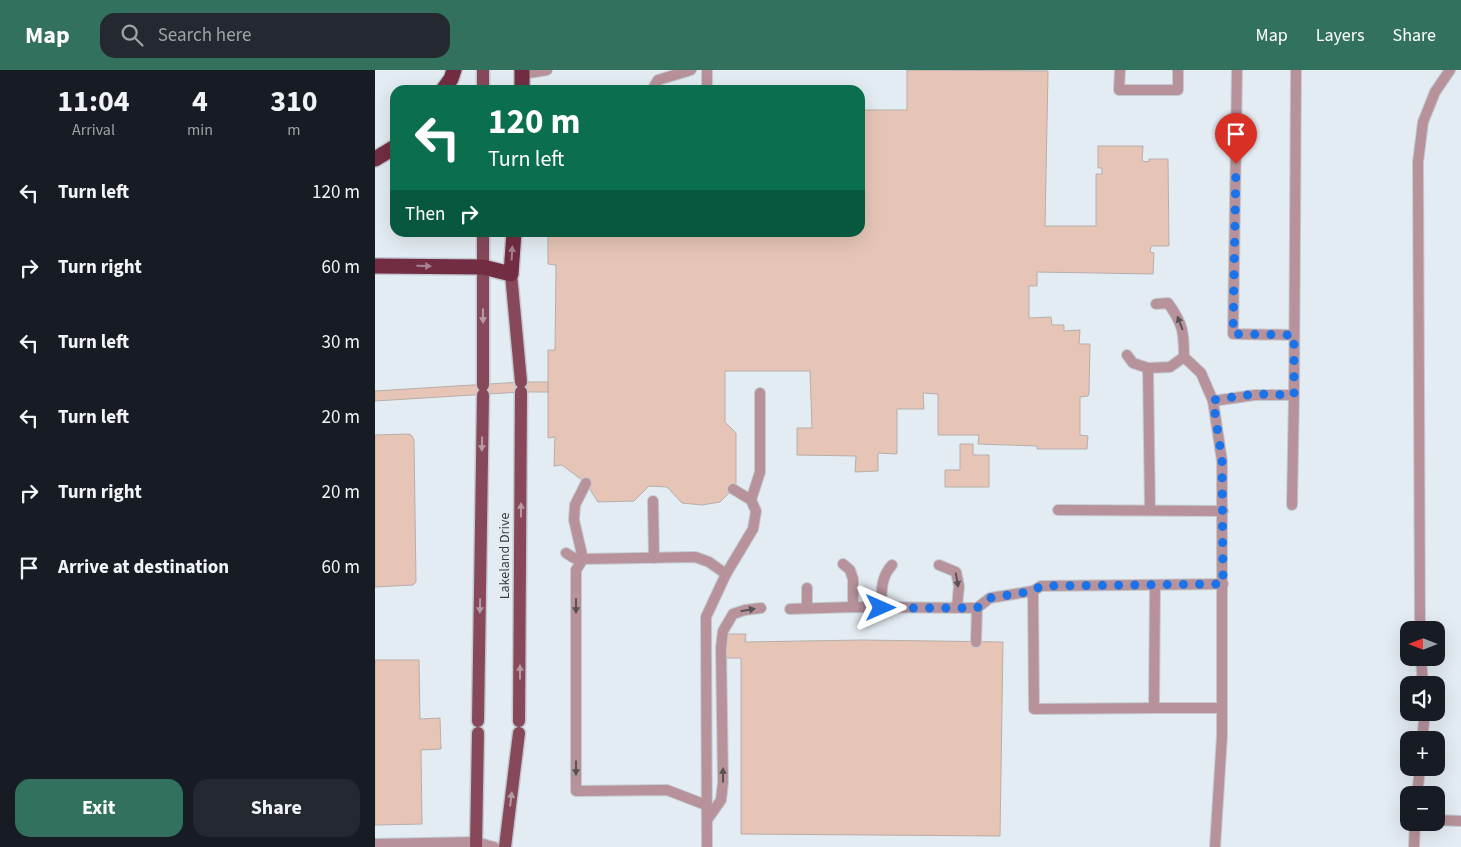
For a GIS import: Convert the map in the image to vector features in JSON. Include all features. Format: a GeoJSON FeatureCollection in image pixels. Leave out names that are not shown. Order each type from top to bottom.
{"type":"FeatureCollection","features":[{"type":"Feature","properties":{"kind":"highway"},"geometry":{"type":"LineString","coordinates":[[447,85],[451,79],[453,70]]}},
{"type":"Feature","properties":{"kind":"highway"},"geometry":{"type":"LineString","coordinates":[[522,85],[523,72]]}},
{"type":"Feature","properties":{"kind":"highway"},"geometry":{"type":"LineString","coordinates":[[375,159],[390,150]]}},
{"type":"Feature","properties":{"kind":"highway","name":"Lakeland Drive"},"geometry":{"type":"LineString","coordinates":[[511,274],[514,237]]}},
{"type":"Feature","properties":{"kind":"highway"},"geometry":{"type":"LineString","coordinates":[[375,266],[483,267],[511,274]]}},
{"type":"Feature","properties":{"kind":"main road"},"geometry":{"type":"LineString","coordinates":[[483,70],[483,85]]}},
{"type":"Feature","properties":{"kind":"main road","name":"Lakeland Drive"},"geometry":{"type":"LineString","coordinates":[[476,844],[483,390],[483,237]]}},
{"type":"Feature","properties":{"kind":"main road","name":"Lakeland Drive"},"geometry":{"type":"LineString","coordinates":[[505,847],[519,727],[521,387],[511,274]]}},
{"type":"Feature","properties":{"kind":"street"},"geometry":{"type":"LineString","coordinates":[[523,72],[547,70]]}},
{"type":"Feature","properties":{"kind":"street"},"geometry":{"type":"LineString","coordinates":[[655,85],[658,80],[691,70]]}},
{"type":"Feature","properties":{"kind":"street"},"geometry":{"type":"LineString","coordinates":[[707,70],[707,85]]}},
{"type":"Feature","properties":{"kind":"street"},"geometry":{"type":"LineString","coordinates":[[1120,70],[1119,90],[1178,90],[1178,70]]}},
{"type":"Feature","properties":{"kind":"street"},"geometry":{"type":"LineString","coordinates":[[1237,70],[1233,334],[1294,335]]}},
{"type":"Feature","properties":{"kind":"street"},"geometry":{"type":"LineString","coordinates":[[1292,505],[1295,70]]}},
{"type":"Feature","properties":{"kind":"street"},"geometry":{"type":"LineString","coordinates":[[1420,621],[1418,162],[1423,122],[1435,92],[1450,70]]}},
{"type":"Feature","properties":{"kind":"street"},"geometry":{"type":"LineString","coordinates":[[1156,304],[1168,303],[1179,318],[1184,337],[1183,358]]}},
{"type":"Feature","properties":{"kind":"street"},"geometry":{"type":"LineString","coordinates":[[1127,355],[1133,363],[1148,368],[1170,367],[1183,358]]}},
{"type":"Feature","properties":{"kind":"street"},"geometry":{"type":"LineString","coordinates":[[1183,358],[1201,373],[1213,400],[1222,460],[1222,736],[1215,847]]}},
{"type":"Feature","properties":{"kind":"street"},"geometry":{"type":"LineString","coordinates":[[1148,368],[1149,510]]}},
{"type":"Feature","properties":{"kind":"street"},"geometry":{"type":"LineString","coordinates":[[751,500],[760,472],[760,393]]}},
{"type":"Feature","properties":{"kind":"street"},"geometry":{"type":"LineString","coordinates":[[1213,400],[1255,394],[1294,395]]}},
{"type":"Feature","properties":{"kind":"street"},"geometry":{"type":"LineString","coordinates":[[586,483],[575,505],[574,520],[583,559],[576,570],[576,791],[667,790],[707,805]]}},
{"type":"Feature","properties":{"kind":"street"},"geometry":{"type":"LineString","coordinates":[[707,847],[706,617],[726,574],[753,530],[756,511],[751,500],[733,489]]}},
{"type":"Feature","properties":{"kind":"street"},"geometry":{"type":"LineString","coordinates":[[653,501],[654,558]]}},
{"type":"Feature","properties":{"kind":"street"},"geometry":{"type":"LineString","coordinates":[[1058,510],[1223,511]]}},
{"type":"Feature","properties":{"kind":"street"},"geometry":{"type":"LineString","coordinates":[[567,553],[574,558],[583,559],[695,557],[709,562],[726,574]]}},
{"type":"Feature","properties":{"kind":"street"},"geometry":{"type":"LineString","coordinates":[[843,564],[850,570],[853,579],[853,608]]}},
{"type":"Feature","properties":{"kind":"street"},"geometry":{"type":"LineString","coordinates":[[939,565],[956,572],[959,586],[957,607]]}},
{"type":"Feature","properties":{"kind":"street"},"geometry":{"type":"LineString","coordinates":[[881,608],[882,583],[886,572],[892,566]]}},
{"type":"Feature","properties":{"kind":"street"},"geometry":{"type":"LineString","coordinates":[[1154,708],[1155,584]]}},
{"type":"Feature","properties":{"kind":"street"},"geometry":{"type":"LineString","coordinates":[[790,609],[977,608],[990,598],[1033,591],[1041,586],[1223,584]]}},
{"type":"Feature","properties":{"kind":"street"},"geometry":{"type":"LineString","coordinates":[[807,588],[807,608]]}},
{"type":"Feature","properties":{"kind":"street"},"geometry":{"type":"LineString","coordinates":[[1033,591],[1034,709],[1222,708]]}},
{"type":"Feature","properties":{"kind":"street"},"geometry":{"type":"LineString","coordinates":[[707,820],[721,800],[723,782],[721,658],[723,631],[733,614],[761,608]]}},
{"type":"Feature","properties":{"kind":"street"},"geometry":{"type":"LineString","coordinates":[[976,642],[977,608]]}},
{"type":"Feature","properties":{"kind":"street"},"geometry":{"type":"LineString","coordinates":[[1445,820],[1461,821]]}},
{"type":"Feature","properties":{"kind":"street"},"geometry":{"type":"LineString","coordinates":[[1414,847],[1415,831]]}},
{"type":"Feature","properties":{"kind":"street"},"geometry":{"type":"LineString","coordinates":[[380,845],[476,844],[494,847]]}},
{"type":"Feature","properties":{"kind":"building"},"geometry":{"type":"Polygon","coordinates":[[[907,70],[1048,71],[1045,226],[1096,226],[1096,174],[1102,174],[1102,168],[1098,168],[1098,146],[1143,146],[1142,161],[1149,162],[1149,159],[1168,159],[1169,246],[1151,246],[1150,252],[1154,253],[1153,274],[1037,272],[1037,286],[1029,286],[1029,318],[1051,317],[1052,325],[1064,325],[1064,331],[1080,330],[1079,344],[1090,344],[1089,393],[1088,396],[1080,397],[1080,435],[1088,436],[1087,449],[1037,449],[1037,446],[978,444],[979,435],[938,435],[938,394],[923,393],[924,409],[897,409],[897,454],[878,453],[878,471],[855,472],[856,456],[797,455],[797,428],[812,428],[810,371],[725,371],[725,422],[736,433],[736,486],[720,502],[702,505],[682,503],[667,487],[649,486],[634,501],[598,502],[586,483],[562,465],[554,466],[555,437],[548,438],[548,350],[555,350],[556,265],[548,264],[548,237],[865,237],[865,110],[907,110],[907,70]]]}},
{"type":"Feature","properties":{"kind":"building"},"geometry":{"type":"Polygon","coordinates":[[[548,382],[548,392],[375,401],[375,391],[548,382]]]}},
{"type":"Feature","properties":{"kind":"building"},"geometry":{"type":"Polygon","coordinates":[[[409,434],[414,440],[416,582],[413,585],[375,587],[375,435],[409,434]]]}},
{"type":"Feature","properties":{"kind":"building"},"geometry":{"type":"Polygon","coordinates":[[[960,444],[973,444],[973,455],[989,455],[989,487],[945,487],[945,470],[960,470],[960,444]]]}},
{"type":"Feature","properties":{"kind":"building"},"geometry":{"type":"Polygon","coordinates":[[[726,634],[746,634],[745,642],[862,640],[1003,642],[1000,836],[741,834],[741,658],[726,658],[726,634]]]}},
{"type":"Feature","properties":{"kind":"building"},"geometry":{"type":"Polygon","coordinates":[[[375,660],[419,660],[420,719],[440,718],[441,749],[421,750],[422,824],[375,825],[375,660]]]}},
{"type":"Feature","properties":{"kind":"route"},"geometry":{"type":"LineString","coordinates":[[881,608],[977,608],[990,598],[1033,591],[1041,586],[1223,584],[1222,460],[1213,400],[1255,394],[1294,395],[1294,335],[1233,334],[1236,164]]}}]}
